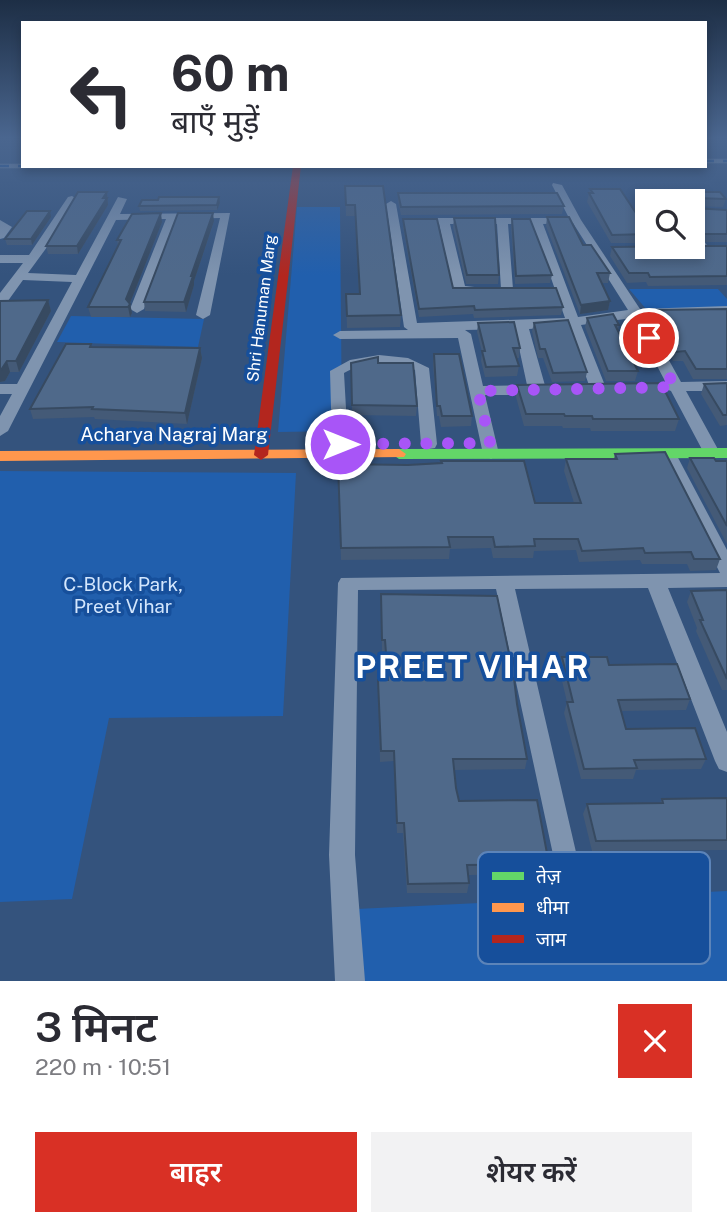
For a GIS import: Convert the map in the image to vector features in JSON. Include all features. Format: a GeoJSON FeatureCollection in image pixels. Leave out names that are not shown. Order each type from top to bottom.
{"type":"FeatureCollection","features":[{"type":"Feature","properties":{"kind":"street","name":"Shri Hanuman Marg"},"geometry":{"type":"LineString","coordinates":[[262,450],[295,183]]}},
{"type":"Feature","properties":{"kind":"street"},"geometry":{"type":"LineString","coordinates":[[557,185],[576,220],[604,250],[675,387],[715,450]]}},
{"type":"Feature","properties":{"kind":"street"},"geometry":{"type":"LineString","coordinates":[[5,303],[19,276],[72,199]]}},
{"type":"Feature","properties":{"kind":"street"},"geometry":{"type":"LineString","coordinates":[[0,432],[62,301],[80,279],[115,217],[122,199]]}},
{"type":"Feature","properties":{"kind":"street"},"geometry":{"type":"LineString","coordinates":[[391,204],[410,326],[521,325],[573,322],[636,313],[727,310]]}},
{"type":"Feature","properties":{"kind":"street"},"geometry":{"type":"LineString","coordinates":[[115,217],[226,215],[203,314]]}},
{"type":"Feature","properties":{"kind":"street"},"geometry":{"type":"LineString","coordinates":[[137,309],[172,217]]}},
{"type":"Feature","properties":{"kind":"street"},"geometry":{"type":"LineString","coordinates":[[394,221],[576,220]]}},
{"type":"Feature","properties":{"kind":"street"},"geometry":{"type":"LineString","coordinates":[[444,221],[459,290],[514,289],[502,221]]}},
{"type":"Feature","properties":{"kind":"street"},"geometry":{"type":"LineString","coordinates":[[536,222],[553,290],[573,322],[598,388]]}},
{"type":"Feature","properties":{"kind":"street"},"geometry":{"type":"LineString","coordinates":[[0,223],[6,227],[0,236]]}},
{"type":"Feature","properties":{"kind":"street"},"geometry":{"type":"LineString","coordinates":[[0,259],[32,259]]}},
{"type":"Feature","properties":{"kind":"street"},"geometry":{"type":"LineString","coordinates":[[19,276],[80,279]]}},
{"type":"Feature","properties":{"kind":"street"},"geometry":{"type":"LineString","coordinates":[[478,391],[542,389],[521,325]]}},
{"type":"Feature","properties":{"kind":"street"},"geometry":{"type":"LineString","coordinates":[[340,335],[464,334],[491,449]]}},
{"type":"Feature","properties":{"kind":"street"},"geometry":{"type":"LineString","coordinates":[[340,444],[337,371],[347,363],[361,359],[407,362],[422,368],[429,444]]}},
{"type":"Feature","properties":{"kind":"street"},"geometry":{"type":"LineString","coordinates":[[650,387],[727,386]]}},
{"type":"Feature","properties":{"kind":"street"},"geometry":{"type":"LineString","coordinates":[[0,389],[22,389]]}},
{"type":"Feature","properties":{"kind":"street","name":"Acharya Nagraj Marg"},"geometry":{"type":"LineString","coordinates":[[0,445],[262,450],[340,444],[429,444],[491,449],[668,454],[715,450],[727,442]]}},
{"type":"Feature","properties":{"kind":"street","name":"Acharya Nagraj Marg"},"geometry":{"type":"LineString","coordinates":[[0,456],[262,450],[715,450]]}},
{"type":"Feature","properties":{"kind":"street"},"geometry":{"type":"LineString","coordinates":[[668,454],[727,568]]}},
{"type":"Feature","properties":{"kind":"street"},"geometry":{"type":"LineString","coordinates":[[655,580],[727,761]]}},
{"type":"Feature","properties":{"kind":"street"},"geometry":{"type":"LineString","coordinates":[[350,981],[342,855],[348,583],[727,580]]}},
{"type":"Feature","properties":{"kind":"street"},"geometry":{"type":"LineString","coordinates":[[504,582],[563,852]]}},
{"type":"Feature","properties":{"kind":"green space"},"geometry":{"type":"Polygon","coordinates":[[[297,207],[340,207],[342,431],[278,432],[297,207]]]}},
{"type":"Feature","properties":{"kind":"green space"},"geometry":{"type":"Polygon","coordinates":[[[629,289],[718,289],[727,299],[727,308],[647,310],[629,289]]]}},
{"type":"Feature","properties":{"kind":"green space"},"geometry":{"type":"Polygon","coordinates":[[[71,316],[204,319],[198,347],[57,342],[71,316]]]}},
{"type":"Feature","properties":{"kind":"green space","name":"C-Block Park, Preet Vihar"},"geometry":{"type":"Polygon","coordinates":[[[0,471],[296,473],[283,716],[109,718],[72,899],[0,902],[0,471]]]}},
{"type":"Feature","properties":{"kind":"green space"},"geometry":{"type":"Polygon","coordinates":[[[727,891],[727,981],[337,981],[336,910],[478,903],[478,964],[710,964],[710,892],[727,891]]]}},
{"type":"Feature","properties":{"kind":"building"},"geometry":{"type":"Polygon","coordinates":[[[345,186],[383,186],[401,315],[347,316],[346,294],[360,294],[355,205],[346,205],[345,186]]]}},
{"type":"Feature","properties":{"kind":"building"},"geometry":{"type":"Polygon","coordinates":[[[590,189],[620,189],[635,212],[635,234],[612,235],[589,193],[593,193],[590,189]]]}},
{"type":"Feature","properties":{"kind":"building"},"geometry":{"type":"Polygon","coordinates":[[[78,192],[107,192],[103,198],[107,198],[77,246],[46,246],[78,192]]]}},
{"type":"Feature","properties":{"kind":"building"},"geometry":{"type":"Polygon","coordinates":[[[705,192],[720,192],[726,199],[705,198],[705,192]]]}},
{"type":"Feature","properties":{"kind":"building"},"geometry":{"type":"Polygon","coordinates":[[[398,193],[557,193],[564,206],[401,207],[398,193]]]}},
{"type":"Feature","properties":{"kind":"building"},"geometry":{"type":"Polygon","coordinates":[[[159,197],[219,197],[217,205],[139,206],[142,200],[158,200],[159,197]]]}},
{"type":"Feature","properties":{"kind":"building"},"geometry":{"type":"Polygon","coordinates":[[[705,209],[727,210],[727,234],[705,234],[705,209]]]}},
{"type":"Feature","properties":{"kind":"building"},"geometry":{"type":"Polygon","coordinates":[[[27,211],[50,211],[31,239],[5,239],[27,211]]]}},
{"type":"Feature","properties":{"kind":"building"},"geometry":{"type":"Polygon","coordinates":[[[161,213],[126,299],[130,304],[128,307],[88,307],[121,240],[117,240],[132,214],[161,213]]]}},
{"type":"Feature","properties":{"kind":"building"},"geometry":{"type":"Polygon","coordinates":[[[178,213],[213,213],[184,302],[144,302],[178,213]]]}},
{"type":"Feature","properties":{"kind":"building"},"geometry":{"type":"Polygon","coordinates":[[[547,217],[569,217],[583,245],[591,245],[610,273],[597,273],[610,301],[581,305],[547,217]]]}},
{"type":"Feature","properties":{"kind":"building"},"geometry":{"type":"Polygon","coordinates":[[[454,218],[495,218],[499,275],[467,275],[454,218]]]}},
{"type":"Feature","properties":{"kind":"building"},"geometry":{"type":"Polygon","coordinates":[[[403,219],[437,219],[453,288],[556,288],[563,307],[475,310],[474,306],[419,309],[403,219]]]}},
{"type":"Feature","properties":{"kind":"building"},"geometry":{"type":"Polygon","coordinates":[[[512,219],[530,219],[552,275],[516,276],[512,219]]]}},
{"type":"Feature","properties":{"kind":"building"},"geometry":{"type":"Polygon","coordinates":[[[705,246],[727,246],[727,276],[650,277],[648,273],[629,273],[612,247],[635,247],[635,259],[705,259],[705,246]]]}},
{"type":"Feature","properties":{"kind":"building"},"geometry":{"type":"Polygon","coordinates":[[[48,300],[16,361],[7,361],[0,370],[0,301],[48,300]]]}},
{"type":"Feature","properties":{"kind":"building"},"geometry":{"type":"Polygon","coordinates":[[[727,309],[727,369],[696,369],[685,351],[675,352],[654,315],[658,315],[655,310],[727,309]]]}},
{"type":"Feature","properties":{"kind":"building"},"geometry":{"type":"Polygon","coordinates":[[[613,314],[619,325],[615,325],[638,371],[608,371],[587,318],[613,314]]]}},
{"type":"Feature","properties":{"kind":"building"},"geometry":{"type":"Polygon","coordinates":[[[568,320],[587,372],[553,373],[545,349],[540,349],[534,323],[568,320]]]}},
{"type":"Feature","properties":{"kind":"building"},"geometry":{"type":"Polygon","coordinates":[[[514,322],[520,348],[513,348],[519,366],[486,367],[478,323],[514,322]]]}},
{"type":"Feature","properties":{"kind":"building"},"geometry":{"type":"Polygon","coordinates":[[[66,344],[91,344],[90,347],[200,348],[185,413],[92,409],[93,407],[30,409],[66,344]]]}},
{"type":"Feature","properties":{"kind":"building"},"geometry":{"type":"Polygon","coordinates":[[[434,354],[459,354],[472,416],[442,416],[440,406],[437,406],[434,354]]]}},
{"type":"Feature","properties":{"kind":"building"},"geometry":{"type":"Polygon","coordinates":[[[378,357],[378,363],[413,363],[417,406],[352,405],[351,363],[378,357]]]}},
{"type":"Feature","properties":{"kind":"building"},"geometry":{"type":"Polygon","coordinates":[[[661,383],[679,419],[593,419],[592,416],[526,414],[517,385],[661,383]]]}},
{"type":"Feature","properties":{"kind":"building"},"geometry":{"type":"Polygon","coordinates":[[[727,383],[727,415],[723,415],[704,384],[727,383]]]}},
{"type":"Feature","properties":{"kind":"building"},"geometry":{"type":"Polygon","coordinates":[[[665,452],[720,559],[694,559],[691,552],[645,553],[643,548],[582,551],[578,539],[534,539],[535,546],[495,547],[493,537],[448,537],[450,547],[341,548],[338,464],[408,465],[442,463],[441,461],[524,461],[535,503],[581,503],[566,459],[617,459],[615,454],[665,452]]]}},
{"type":"Feature","properties":{"kind":"building"},"geometry":{"type":"Polygon","coordinates":[[[690,458],[727,461],[727,526],[690,458]]]}},
{"type":"Feature","properties":{"kind":"building"},"geometry":{"type":"Polygon","coordinates":[[[727,590],[727,679],[700,620],[703,620],[691,591],[727,590]]]}},
{"type":"Feature","properties":{"kind":"building"},"geometry":{"type":"Polygon","coordinates":[[[381,594],[497,596],[517,678],[514,678],[517,704],[527,759],[453,759],[456,788],[459,801],[537,800],[547,852],[478,852],[478,865],[467,865],[469,883],[408,884],[404,823],[397,823],[394,751],[381,751],[378,680],[388,680],[385,640],[382,640],[381,594]]]}},
{"type":"Feature","properties":{"kind":"building"},"geometry":{"type":"Polygon","coordinates":[[[562,657],[607,657],[609,665],[677,664],[690,699],[618,700],[626,729],[695,728],[706,759],[634,760],[637,768],[584,769],[567,702],[573,702],[562,657]]]}},
{"type":"Feature","properties":{"kind":"building"},"geometry":{"type":"Polygon","coordinates":[[[727,798],[727,840],[596,841],[587,804],[663,803],[662,799],[727,798]]]}},
{"type":"Feature","properties":{"kind":"traffic: fast"},"geometry":{"type":"LineString","coordinates":[[399,454],[727,453]]}},
{"type":"Feature","properties":{"kind":"traffic: slow"},"geometry":{"type":"LineString","coordinates":[[0,456],[399,454]]}},
{"type":"Feature","properties":{"kind":"traffic: jam"},"geometry":{"type":"LineString","coordinates":[[261,455],[295,183]]}},
{"type":"Feature","properties":{"kind":"district","name":"PREET VIHAR"},"geometry":{"type":"Point","coordinates":[473,667]}},
{"type":"Feature","properties":{"kind":"route"},"geometry":{"type":"LineString","coordinates":[[340,444],[490,443],[478,391],[675,387],[649,338]]}}]}
